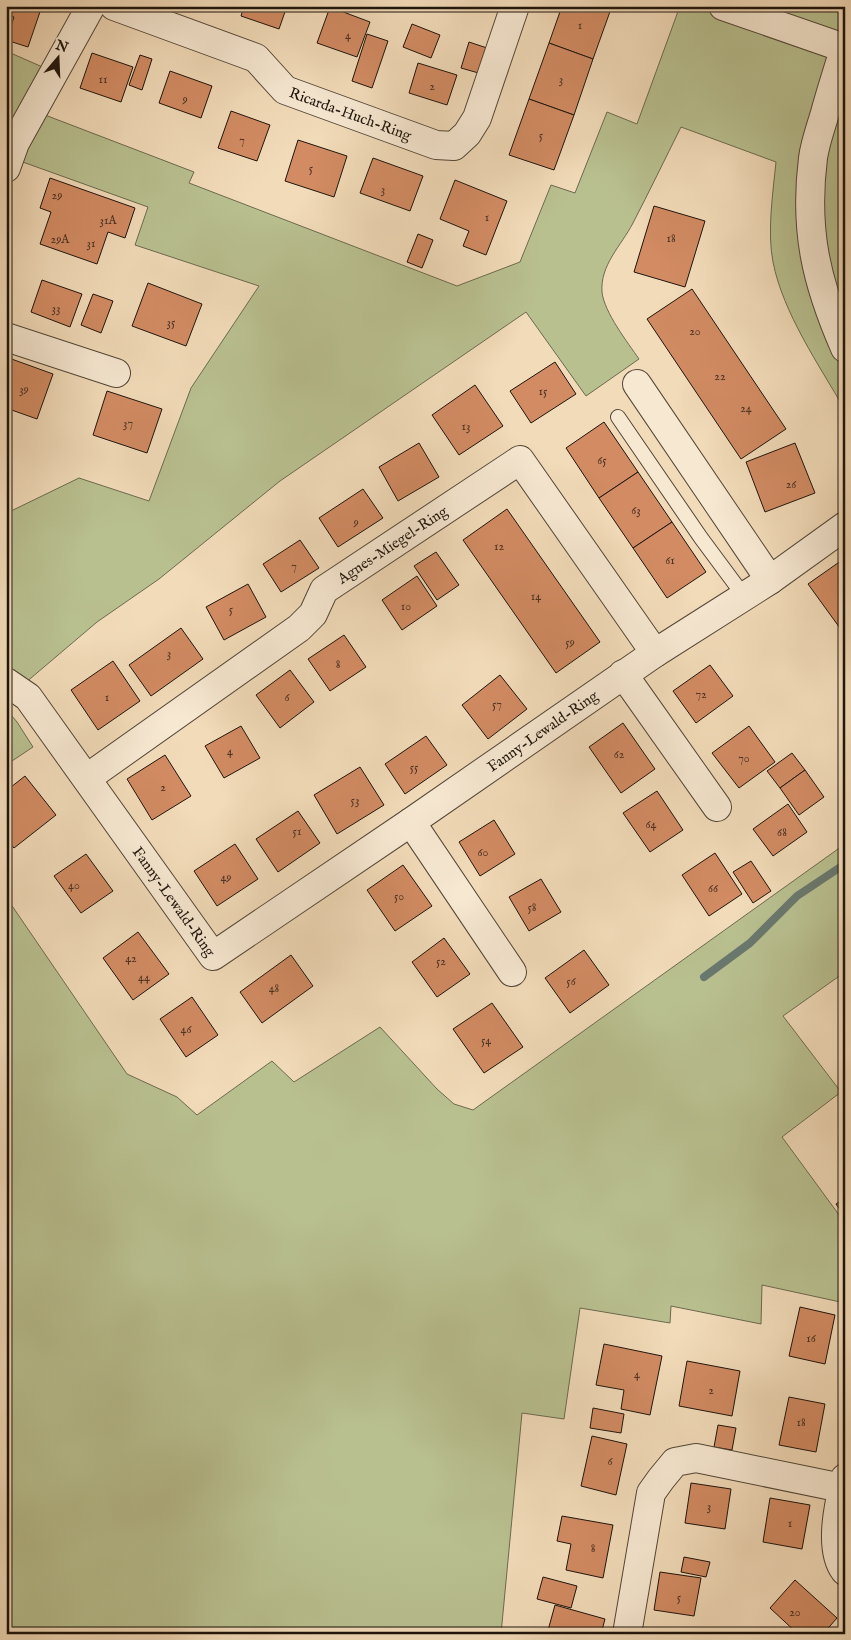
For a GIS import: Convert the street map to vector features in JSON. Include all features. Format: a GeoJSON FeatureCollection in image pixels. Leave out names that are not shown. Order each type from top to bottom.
{"type":"FeatureCollection","features":[{"type":"Feature","properties":{"kind":"street"},"geometry":{"type":"LineString","coordinates":[[6,168],[16,143],[91,6]]}},
{"type":"Feature","properties":{"kind":"street","name":"Ricarda-Huch-Ring"},"geometry":{"type":"LineString","coordinates":[[114,6],[256,58],[285,90],[436,145],[454,146],[467,134],[476,118],[515,6]]}},
{"type":"Feature","properties":{"kind":"street"},"geometry":{"type":"LineString","coordinates":[[738,9],[844,48],[813,156],[810,218],[813,252],[820,279],[830,314],[845,348]]}},
{"type":"Feature","properties":{"kind":"street"},"geometry":{"type":"LineString","coordinates":[[6,336],[116,373]]}},
{"type":"Feature","properties":{"kind":"street"},"geometry":{"type":"LineString","coordinates":[[637,384],[770,580]]}},
{"type":"Feature","properties":{"kind":"street","name":"Agnes-Miegel-Ring"},"geometry":{"type":"LineString","coordinates":[[87,778],[299,628],[313,614],[324,590],[520,460],[655,653]]}},
{"type":"Feature","properties":{"kind":"street","name":"Fanny-Lewald-Ring"},"geometry":{"type":"LineString","coordinates":[[6,682],[28,697],[213,956],[411,822],[623,674],[770,580],[845,526]]}},
{"type":"Feature","properties":{"kind":"street"},"geometry":{"type":"LineString","coordinates":[[623,674],[717,807]]}},
{"type":"Feature","properties":{"kind":"street"},"geometry":{"type":"LineString","coordinates":[[411,822],[512,972]]}},
{"type":"Feature","properties":{"kind":"street"},"geometry":{"type":"LineString","coordinates":[[627,1634],[651,1493],[675,1462],[696,1458],[844,1483],[835,1539],[840,1564],[845,1571]]}},
{"type":"Feature","properties":{"kind":"lane"},"geometry":{"type":"LineString","coordinates":[[618,417],[701,538],[744,596]]}},
{"type":"Feature","properties":{"kind":"green space"},"geometry":{"type":"Polygon","coordinates":[[[680,6],[792,6],[802,10],[803,6],[845,6],[845,410],[793,319],[778,281],[771,250],[771,212],[776,162],[681,127],[633,223],[612,256],[602,282],[602,292],[607,309],[639,359],[586,396],[526,312],[280,481],[159,579],[97,622],[6,701],[6,522],[9,512],[79,478],[149,501],[191,388],[259,286],[135,245],[148,207],[6,156],[6,51],[63,76],[45,115],[194,172],[189,183],[457,286],[520,262],[551,185],[575,193],[607,112],[637,124],[680,6]]]}},
{"type":"Feature","properties":{"kind":"green space"},"geometry":{"type":"Polygon","coordinates":[[[6,709],[33,747],[6,765],[6,709]]]}},
{"type":"Feature","properties":{"kind":"green space"},"geometry":{"type":"Polygon","coordinates":[[[845,844],[845,972],[783,1016],[841,1092],[782,1137],[845,1223],[845,1303],[762,1285],[761,1324],[671,1306],[670,1323],[580,1308],[564,1419],[522,1413],[501,1634],[19,1634],[6,1623],[6,897],[127,1074],[177,1097],[197,1115],[272,1061],[294,1082],[380,1027],[437,1089],[454,1104],[473,1110],[845,844]]]}},
{"type":"Feature","properties":{"kind":"building"},"geometry":{"type":"Polygon","coordinates":[[[6,6],[42,6],[28,47],[6,40],[14,17],[6,14],[6,6]]]}},
{"type":"Feature","properties":{"kind":"building"},"geometry":{"type":"Polygon","coordinates":[[[244,6],[287,6],[279,29],[241,16],[244,6]]]}},
{"type":"Feature","properties":{"kind":"building"},"geometry":{"type":"Polygon","coordinates":[[[562,6],[612,6],[593,59],[549,43],[562,6]]]}},
{"type":"Feature","properties":{"kind":"building"},"geometry":{"type":"Polygon","coordinates":[[[330,7],[370,22],[357,57],[317,43],[330,7]]]}},
{"type":"Feature","properties":{"kind":"building"},"geometry":{"type":"Polygon","coordinates":[[[412,24],[440,35],[431,58],[403,47],[412,24]]]}},
{"type":"Feature","properties":{"kind":"building"},"geometry":{"type":"Polygon","coordinates":[[[367,34],[388,41],[372,88],[352,81],[367,34]]]}},
{"type":"Feature","properties":{"kind":"building"},"geometry":{"type":"Polygon","coordinates":[[[469,42],[490,49],[482,74],[461,68],[469,42]]]}},
{"type":"Feature","properties":{"kind":"building"},"geometry":{"type":"Polygon","coordinates":[[[549,43],[593,59],[574,115],[529,99],[549,43]]]}},
{"type":"Feature","properties":{"kind":"building"},"geometry":{"type":"Polygon","coordinates":[[[92,53],[133,67],[121,102],[80,88],[92,53]]]}},
{"type":"Feature","properties":{"kind":"building"},"geometry":{"type":"Polygon","coordinates":[[[140,55],[152,59],[142,90],[129,85],[140,55]]]}},
{"type":"Feature","properties":{"kind":"building"},"geometry":{"type":"Polygon","coordinates":[[[418,63],[457,75],[447,105],[409,93],[418,63]]]}},
{"type":"Feature","properties":{"kind":"building"},"geometry":{"type":"Polygon","coordinates":[[[170,71],[212,86],[201,118],[159,103],[170,71]]]}},
{"type":"Feature","properties":{"kind":"building"},"geometry":{"type":"Polygon","coordinates":[[[529,99],[574,115],[554,170],[509,155],[529,99]]]}},
{"type":"Feature","properties":{"kind":"building"},"geometry":{"type":"Polygon","coordinates":[[[231,111],[270,125],[257,161],[218,148],[231,111]]]}},
{"type":"Feature","properties":{"kind":"building"},"geometry":{"type":"Polygon","coordinates":[[[298,140],[347,156],[334,197],[285,181],[298,140]]]}},
{"type":"Feature","properties":{"kind":"building"},"geometry":{"type":"Polygon","coordinates":[[[373,158],[423,176],[410,211],[360,193],[373,158]]]}},
{"type":"Feature","properties":{"kind":"building"},"geometry":{"type":"Polygon","coordinates":[[[50,178],[135,208],[125,238],[108,232],[97,264],[40,244],[51,212],[40,208],[50,178]]]}},
{"type":"Feature","properties":{"kind":"building"},"geometry":{"type":"Polygon","coordinates":[[[455,180],[507,201],[486,255],[463,246],[469,231],[440,219],[455,180]]]}},
{"type":"Feature","properties":{"kind":"building"},"geometry":{"type":"Polygon","coordinates":[[[654,206],[705,221],[685,287],[634,272],[654,206]]]}},
{"type":"Feature","properties":{"kind":"building"},"geometry":{"type":"Polygon","coordinates":[[[418,234],[433,240],[422,268],[407,262],[418,234]]]}},
{"type":"Feature","properties":{"kind":"building"},"geometry":{"type":"Polygon","coordinates":[[[42,280],[82,294],[70,327],[31,312],[42,280]]]}},
{"type":"Feature","properties":{"kind":"building"},"geometry":{"type":"Polygon","coordinates":[[[148,283],[202,304],[186,346],[132,326],[148,283]]]}},
{"type":"Feature","properties":{"kind":"building"},"geometry":{"type":"Polygon","coordinates":[[[692,289],[786,429],[741,459],[647,319],[692,289]]]}},
{"type":"Feature","properties":{"kind":"building"},"geometry":{"type":"Polygon","coordinates":[[[93,294],[113,301],[101,333],[81,325],[93,294]]]}},
{"type":"Feature","properties":{"kind":"building"},"geometry":{"type":"Polygon","coordinates":[[[6,357],[53,374],[37,419],[6,408],[6,357]]]}},
{"type":"Feature","properties":{"kind":"building"},"geometry":{"type":"Polygon","coordinates":[[[555,362],[576,394],[531,423],[510,391],[555,362]]]}},
{"type":"Feature","properties":{"kind":"building"},"geometry":{"type":"Polygon","coordinates":[[[475,385],[503,426],[459,455],[432,415],[475,385]]]}},
{"type":"Feature","properties":{"kind":"building"},"geometry":{"type":"Polygon","coordinates":[[[107,391],[162,409],[147,453],[93,435],[107,391]]]}},
{"type":"Feature","properties":{"kind":"building"},"geometry":{"type":"Polygon","coordinates":[[[604,422],[638,472],[599,498],[566,448],[604,422]]]}},
{"type":"Feature","properties":{"kind":"building"},"geometry":{"type":"Polygon","coordinates":[[[419,443],[439,477],[398,501],[379,467],[419,443]]]}},
{"type":"Feature","properties":{"kind":"building"},"geometry":{"type":"Polygon","coordinates":[[[795,443],[815,493],[765,512],[746,462],[795,443]]]}},
{"type":"Feature","properties":{"kind":"building"},"geometry":{"type":"Polygon","coordinates":[[[638,472],[672,522],[633,548],[599,498],[638,472]]]}},
{"type":"Feature","properties":{"kind":"building"},"geometry":{"type":"Polygon","coordinates":[[[363,489],[383,518],[338,547],[319,518],[363,489]]]}},
{"type":"Feature","properties":{"kind":"building"},"geometry":{"type":"Polygon","coordinates":[[[507,509],[600,642],[556,673],[463,540],[507,509]]]}},
{"type":"Feature","properties":{"kind":"building"},"geometry":{"type":"Polygon","coordinates":[[[672,522],[706,572],[667,598],[633,548],[672,522]]]}},
{"type":"Feature","properties":{"kind":"building"},"geometry":{"type":"Polygon","coordinates":[[[300,540],[319,568],[281,592],[263,564],[300,540]]]}},
{"type":"Feature","properties":{"kind":"building"},"geometry":{"type":"Polygon","coordinates":[[[436,552],[459,585],[437,600],[414,566],[436,552]]]}},
{"type":"Feature","properties":{"kind":"building"},"geometry":{"type":"Polygon","coordinates":[[[845,558],[845,635],[808,584],[845,558]]]}},
{"type":"Feature","properties":{"kind":"building"},"geometry":{"type":"Polygon","coordinates":[[[417,576],[437,606],[402,630],[382,600],[417,576]]]}},
{"type":"Feature","properties":{"kind":"building"},"geometry":{"type":"Polygon","coordinates":[[[248,584],[266,617],[224,640],[206,607],[248,584]]]}},
{"type":"Feature","properties":{"kind":"building"},"geometry":{"type":"Polygon","coordinates":[[[181,628],[203,659],[151,696],[129,665],[181,628]]]}},
{"type":"Feature","properties":{"kind":"building"},"geometry":{"type":"Polygon","coordinates":[[[344,635],[366,667],[330,691],[308,659],[344,635]]]}},
{"type":"Feature","properties":{"kind":"building"},"geometry":{"type":"Polygon","coordinates":[[[113,661],[140,701],[98,730],[71,690],[113,661]]]}},
{"type":"Feature","properties":{"kind":"building"},"geometry":{"type":"Polygon","coordinates":[[[710,665],[733,696],[696,723],[673,691],[710,665]]]}},
{"type":"Feature","properties":{"kind":"building"},"geometry":{"type":"Polygon","coordinates":[[[290,670],[314,702],[280,728],[256,695],[290,670]]]}},
{"type":"Feature","properties":{"kind":"building"},"geometry":{"type":"Polygon","coordinates":[[[500,675],[527,709],[488,739],[462,705],[500,675]]]}},
{"type":"Feature","properties":{"kind":"building"},"geometry":{"type":"Polygon","coordinates":[[[623,723],[655,769],[621,793],[589,747],[623,723]]]}},
{"type":"Feature","properties":{"kind":"building"},"geometry":{"type":"Polygon","coordinates":[[[241,726],[260,758],[224,778],[205,746],[241,726]]]}},
{"type":"Feature","properties":{"kind":"building"},"geometry":{"type":"Polygon","coordinates":[[[749,726],[775,762],[739,788],[712,753],[749,726]]]}},
{"type":"Feature","properties":{"kind":"building"},"geometry":{"type":"Polygon","coordinates":[[[426,736],[447,765],[405,794],[385,764],[426,736]]]}},
{"type":"Feature","properties":{"kind":"building"},"geometry":{"type":"Polygon","coordinates":[[[792,753],[805,770],[780,788],[767,771],[792,753]]]}},
{"type":"Feature","properties":{"kind":"building"},"geometry":{"type":"Polygon","coordinates":[[[165,755],[191,796],[152,820],[127,779],[165,755]]]}},
{"type":"Feature","properties":{"kind":"building"},"geometry":{"type":"Polygon","coordinates":[[[360,767],[384,805],[337,834],[314,795],[360,767]]]}},
{"type":"Feature","properties":{"kind":"building"},"geometry":{"type":"Polygon","coordinates":[[[805,770],[824,797],[799,815],[780,788],[805,770]]]}},
{"type":"Feature","properties":{"kind":"building"},"geometry":{"type":"Polygon","coordinates":[[[25,776],[56,815],[14,848],[6,839],[6,791],[25,776]]]}},
{"type":"Feature","properties":{"kind":"building"},"geometry":{"type":"Polygon","coordinates":[[[657,791],[683,830],[650,852],[623,813],[657,791]]]}},
{"type":"Feature","properties":{"kind":"building"},"geometry":{"type":"Polygon","coordinates":[[[788,804],[807,832],[773,856],[753,829],[788,804]]]}},
{"type":"Feature","properties":{"kind":"building"},"geometry":{"type":"Polygon","coordinates":[[[298,811],[320,843],[278,872],[256,839],[298,811]]]}},
{"type":"Feature","properties":{"kind":"building"},"geometry":{"type":"Polygon","coordinates":[[[494,820],[515,854],[480,876],[459,842],[494,820]]]}},
{"type":"Feature","properties":{"kind":"building"},"geometry":{"type":"Polygon","coordinates":[[[235,844],[258,879],[217,906],[194,871],[235,844]]]}},
{"type":"Feature","properties":{"kind":"building"},"geometry":{"type":"Polygon","coordinates":[[[715,853],[742,894],[709,916],[682,875],[715,853]]]}},
{"type":"Feature","properties":{"kind":"building"},"geometry":{"type":"Polygon","coordinates":[[[86,854],[113,891],[81,913],[54,876],[86,854]]]}},
{"type":"Feature","properties":{"kind":"building"},"geometry":{"type":"Polygon","coordinates":[[[751,861],[771,891],[753,903],[733,872],[751,861]]]}},
{"type":"Feature","properties":{"kind":"building"},"geometry":{"type":"Polygon","coordinates":[[[403,865],[432,906],[395,931],[367,890],[403,865]]]}},
{"type":"Feature","properties":{"kind":"building"},"geometry":{"type":"Polygon","coordinates":[[[541,879],[561,912],[529,931],[509,897],[541,879]]]}},
{"type":"Feature","properties":{"kind":"building"},"geometry":{"type":"Polygon","coordinates":[[[138,932],[169,974],[133,1000],[103,958],[138,932]]]}},
{"type":"Feature","properties":{"kind":"building"},"geometry":{"type":"Polygon","coordinates":[[[444,938],[470,974],[437,997],[412,962],[444,938]]]}},
{"type":"Feature","properties":{"kind":"building"},"geometry":{"type":"Polygon","coordinates":[[[584,950],[609,985],[570,1013],[545,978],[584,950]]]}},
{"type":"Feature","properties":{"kind":"building"},"geometry":{"type":"Polygon","coordinates":[[[291,955],[313,986],[262,1023],[240,992],[291,955]]]}},
{"type":"Feature","properties":{"kind":"building"},"geometry":{"type":"Polygon","coordinates":[[[192,997],[218,1035],[186,1057],[160,1019],[192,997]]]}},
{"type":"Feature","properties":{"kind":"building"},"geometry":{"type":"Polygon","coordinates":[[[492,1003],[523,1047],[484,1073],[453,1029],[492,1003]]]}},
{"type":"Feature","properties":{"kind":"building"},"geometry":{"type":"Polygon","coordinates":[[[845,1198],[845,1217],[836,1204],[845,1198]]]}},
{"type":"Feature","properties":{"kind":"building"},"geometry":{"type":"Polygon","coordinates":[[[800,1307],[835,1315],[825,1364],[789,1356],[800,1307]]]}},
{"type":"Feature","properties":{"kind":"building"},"geometry":{"type":"Polygon","coordinates":[[[604,1344],[662,1356],[650,1415],[621,1409],[624,1390],[596,1385],[604,1344]]]}},
{"type":"Feature","properties":{"kind":"building"},"geometry":{"type":"Polygon","coordinates":[[[687,1361],[740,1371],[732,1416],[679,1406],[687,1361]]]}},
{"type":"Feature","properties":{"kind":"building"},"geometry":{"type":"Polygon","coordinates":[[[789,1397],[825,1404],[816,1452],[779,1445],[789,1397]]]}},
{"type":"Feature","properties":{"kind":"building"},"geometry":{"type":"Polygon","coordinates":[[[593,1408],[624,1414],[621,1433],[590,1428],[593,1408]]]}},
{"type":"Feature","properties":{"kind":"building"},"geometry":{"type":"Polygon","coordinates":[[[718,1425],[736,1428],[732,1450],[714,1447],[718,1425]]]}},
{"type":"Feature","properties":{"kind":"building"},"geometry":{"type":"Polygon","coordinates":[[[592,1436],[627,1444],[616,1495],[581,1486],[592,1436]]]}},
{"type":"Feature","properties":{"kind":"building"},"geometry":{"type":"Polygon","coordinates":[[[691,1483],[731,1489],[725,1529],[685,1523],[691,1483]]]}},
{"type":"Feature","properties":{"kind":"building"},"geometry":{"type":"Polygon","coordinates":[[[770,1498],[810,1505],[802,1549],[763,1542],[770,1498]]]}},
{"type":"Feature","properties":{"kind":"building"},"geometry":{"type":"Polygon","coordinates":[[[562,1516],[613,1525],[603,1578],[566,1570],[571,1544],[557,1541],[562,1516]]]}},
{"type":"Feature","properties":{"kind":"building"},"geometry":{"type":"Polygon","coordinates":[[[684,1557],[710,1562],[706,1577],[681,1572],[684,1557]]]}},
{"type":"Feature","properties":{"kind":"building"},"geometry":{"type":"Polygon","coordinates":[[[660,1572],[701,1578],[694,1616],[654,1610],[660,1572]]]}},
{"type":"Feature","properties":{"kind":"building"},"geometry":{"type":"Polygon","coordinates":[[[543,1577],[577,1586],[571,1608],[537,1599],[543,1577]]]}},
{"type":"Feature","properties":{"kind":"building"},"geometry":{"type":"Polygon","coordinates":[[[795,1580],[837,1618],[823,1634],[798,1634],[770,1608],[795,1580]]]}},
{"type":"Feature","properties":{"kind":"building"},"geometry":{"type":"Polygon","coordinates":[[[555,1605],[605,1619],[601,1634],[547,1634],[555,1605]]]}},
{"type":"Feature","properties":{"kind":"waterway"},"geometry":{"type":"LineString","coordinates":[[704,977],[750,943],[797,896],[845,864]]}}]}
